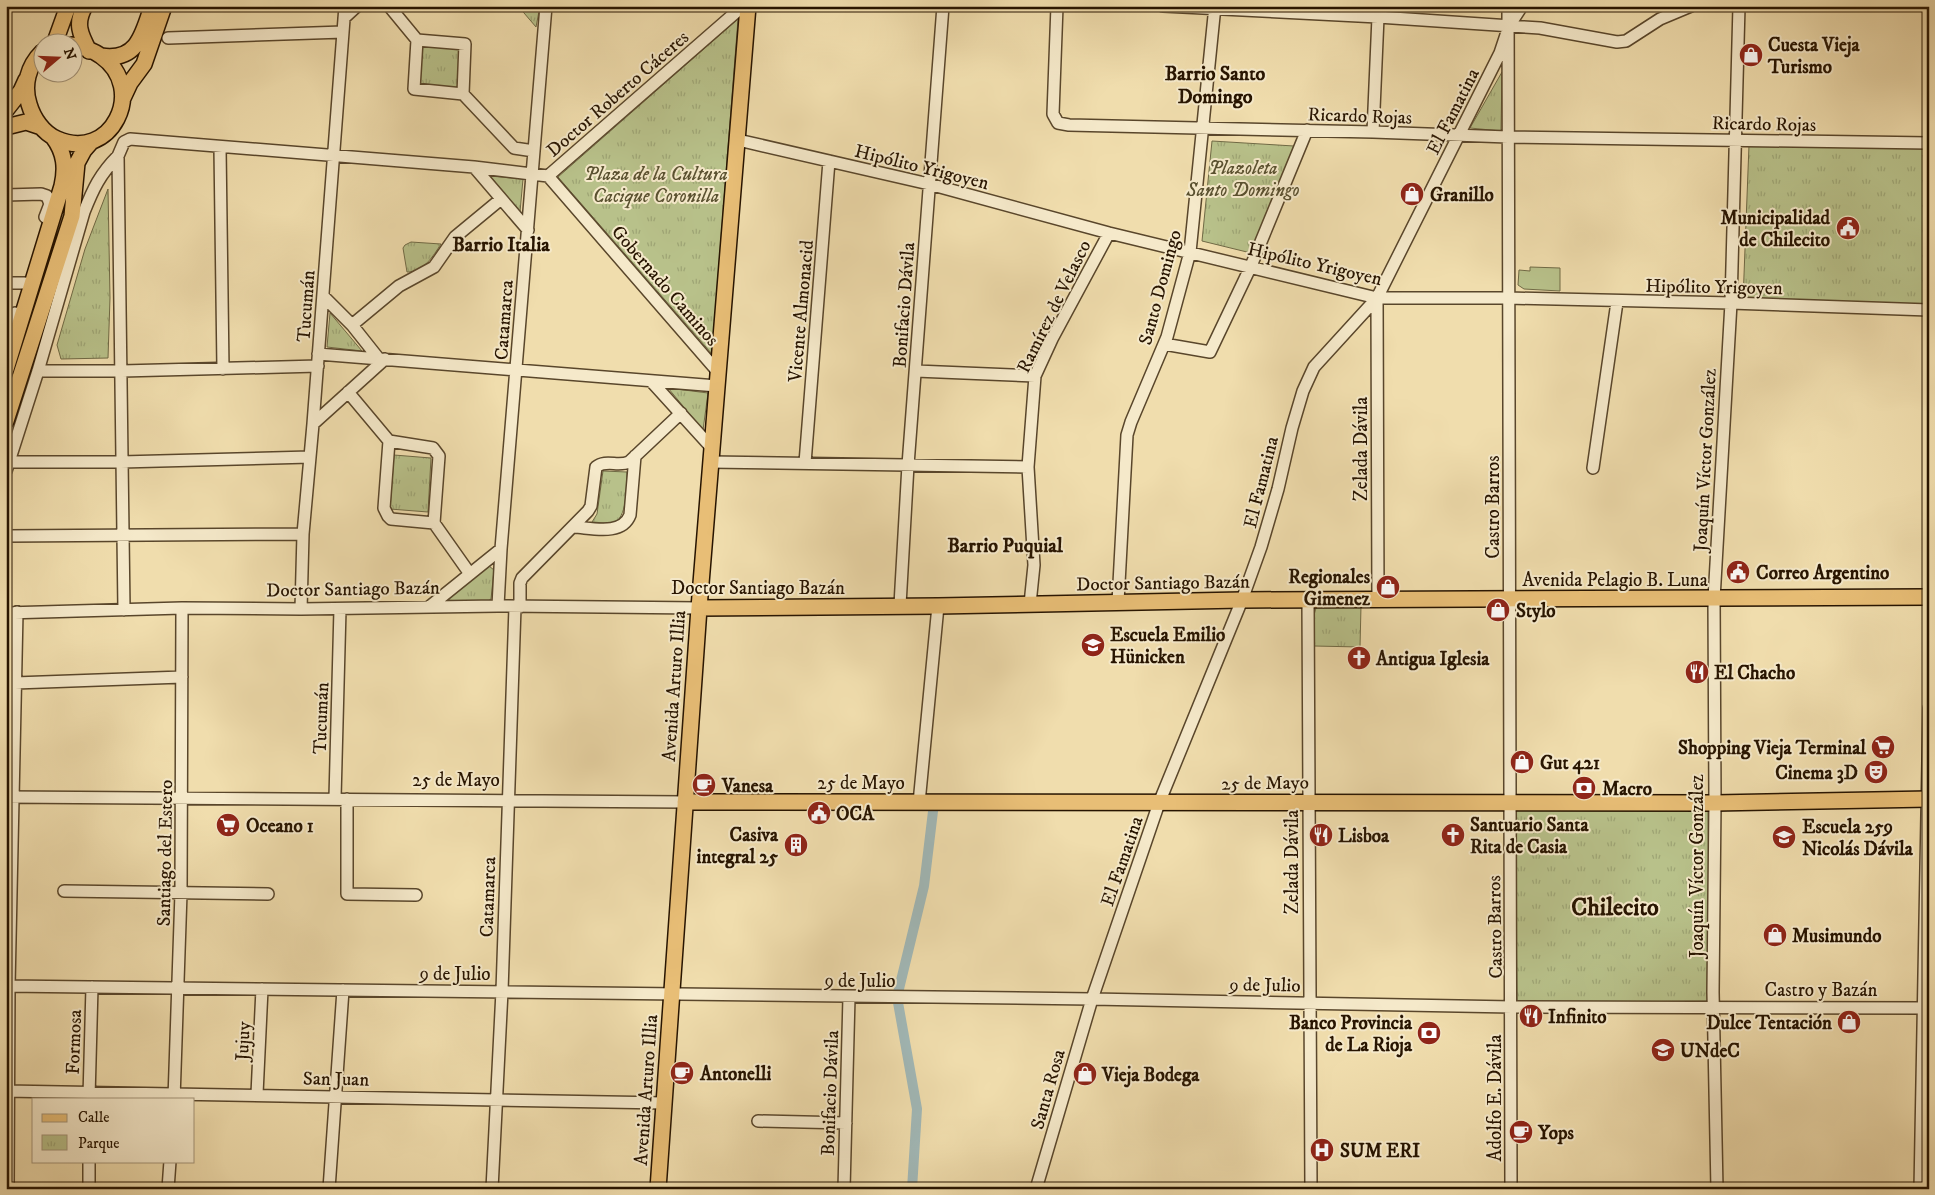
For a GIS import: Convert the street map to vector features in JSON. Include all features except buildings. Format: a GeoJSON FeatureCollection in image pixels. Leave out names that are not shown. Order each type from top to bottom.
{"type":"FeatureCollection","features":[{"type":"Feature","properties":{"kind":"main road"},"geometry":{"type":"LineString","coordinates":[[59,32],[68,6]]}},
{"type":"Feature","properties":{"kind":"main road"},"geometry":{"type":"LineString","coordinates":[[6,421],[72,216],[77,163],[91,142],[112,127],[121,111],[122,90],[117,74],[95,53],[81,34],[78,23],[85,6]]}},
{"type":"Feature","properties":{"kind":"main road"},"geometry":{"type":"LineString","coordinates":[[82,48],[114,57],[130,52],[144,31],[152,6]]}},
{"type":"Feature","properties":{"kind":"main road"},"geometry":{"type":"LineString","coordinates":[[122,102],[130,83],[144,64],[164,6]]}},
{"type":"Feature","properties":{"kind":"main road","name":"Avenida Arturo Illia"},"geometry":{"type":"LineString","coordinates":[[658,1189],[699,608],[748,6]]}},
{"type":"Feature","properties":{"kind":"main road"},"geometry":{"type":"LineString","coordinates":[[6,110],[17,97],[32,66]]}},
{"type":"Feature","properties":{"kind":"main road"},"geometry":{"type":"LineString","coordinates":[[26,80],[28,102],[41,127]]}},
{"type":"Feature","properties":{"kind":"main road"},"geometry":{"type":"LineString","coordinates":[[6,127],[26,122],[41,127],[53,137],[59,146],[65,167],[62,186],[6,369]]}},
{"type":"Feature","properties":{"kind":"main road"},"geometry":{"type":"LineString","coordinates":[[53,137],[72,144],[91,142]]}},
{"type":"Feature","properties":{"kind":"main road","name":"Avenida Pelagio B. Luna"},"geometry":{"type":"LineString","coordinates":[[1510,599],[1929,596]]}},
{"type":"Feature","properties":{"kind":"main road","name":"Doctor Santiago Bazán"},"geometry":{"type":"LineString","coordinates":[[699,608],[938,606],[1242,600],[1510,599]]}},
{"type":"Feature","properties":{"kind":"main road","name":"25 de Mayo"},"geometry":{"type":"LineString","coordinates":[[685,802],[1715,803],[1928,799]]}},
{"type":"Feature","properties":{"kind":"street"},"geometry":{"type":"LineString","coordinates":[[344,12],[357,6]]}},
{"type":"Feature","properties":{"kind":"street"},"geometry":{"type":"LineString","coordinates":[[389,6],[416,40],[414,90],[463,94],[514,148],[534,151]]}},
{"type":"Feature","properties":{"kind":"street","name":"Catamarca"},"geometry":{"type":"LineString","coordinates":[[498,606],[501,549],[546,6]]}},
{"type":"Feature","properties":{"kind":"street","name":"Doctor Roberto Cáceres"},"geometry":{"type":"LineString","coordinates":[[118,156],[124,142],[130,139],[220,148],[474,167],[548,176],[743,6]]}},
{"type":"Feature","properties":{"kind":"street","name":"Bonifacio Dávila"},"geometry":{"type":"LineString","coordinates":[[900,606],[908,465],[943,6]]}},
{"type":"Feature","properties":{"kind":"street","name":"Ricardo Rojas"},"geometry":{"type":"LineString","coordinates":[[1057,6],[1053,114],[1058,123],[1069,125],[1307,130],[1458,136],[1929,143]]}},
{"type":"Feature","properties":{"kind":"street"},"geometry":{"type":"LineString","coordinates":[[1163,6],[1329,10],[1378,17],[1540,28],[1618,42],[1626,41],[1660,19],[1690,6]]}},
{"type":"Feature","properties":{"kind":"street","name":"Castro Barros"},"geometry":{"type":"LineString","coordinates":[[1508,6],[1512,1006]]}},
{"type":"Feature","properties":{"kind":"street","name":"El Famatina"},"geometry":{"type":"LineString","coordinates":[[1092,999],[1159,803],[1242,600],[1261,547],[1278,490],[1292,428],[1303,391],[1314,367],[1377,298],[1500,54],[1509,26],[1522,6]]}},
{"type":"Feature","properties":{"kind":"street","name":"Joaquín Víctor González"},"geometry":{"type":"LineString","coordinates":[[1717,1189],[1713,1006],[1715,803],[1714,599],[1731,303],[1739,6]]}},
{"type":"Feature","properties":{"kind":"street","name":"Santo Domingo"},"geometry":{"type":"LineString","coordinates":[[1118,602],[1127,435],[1164,344],[1190,252],[1215,8]]}},
{"type":"Feature","properties":{"kind":"street","name":"Tucumán"},"geometry":{"type":"LineString","coordinates":[[301,609],[303,534],[318,366],[344,12]]}},
{"type":"Feature","properties":{"kind":"street"},"geometry":{"type":"LineString","coordinates":[[1373,132],[1378,17]]}},
{"type":"Feature","properties":{"kind":"street"},"geometry":{"type":"LineString","coordinates":[[168,38],[343,32]]}},
{"type":"Feature","properties":{"kind":"street"},"geometry":{"type":"LineString","coordinates":[[416,40],[465,44],[463,94]]}},
{"type":"Feature","properties":{"kind":"street"},"geometry":{"type":"LineString","coordinates":[[1164,344],[1210,352],[1251,266],[1307,130]]}},
{"type":"Feature","properties":{"kind":"street","name":"Hipólito Yrigoyen"},"geometry":{"type":"LineString","coordinates":[[738,140],[929,184],[1109,233],[1377,298],[1508,298],[1929,310]]}},
{"type":"Feature","properties":{"kind":"street"},"geometry":{"type":"LineString","coordinates":[[220,148],[223,369]]}},
{"type":"Feature","properties":{"kind":"street"},"geometry":{"type":"LineString","coordinates":[[118,156],[103,171],[93,188],[84,212],[38,371],[8,466],[310,456]]}},
{"type":"Feature","properties":{"kind":"street"},"geometry":{"type":"LineString","coordinates":[[118,156],[124,610]]}},
{"type":"Feature","properties":{"kind":"street","name":"Vicente Almonacid"},"geometry":{"type":"LineString","coordinates":[[805,463],[829,161]]}},
{"type":"Feature","properties":{"kind":"street"},"geometry":{"type":"LineString","coordinates":[[474,167],[528,230]]}},
{"type":"Feature","properties":{"kind":"street","name":"Gobernado Caminos"},"geometry":{"type":"LineString","coordinates":[[548,176],[717,379]]}},
{"type":"Feature","properties":{"kind":"street"},"geometry":{"type":"LineString","coordinates":[[6,195],[41,194],[47,196],[50,204],[6,342]]}},
{"type":"Feature","properties":{"kind":"street"},"geometry":{"type":"LineString","coordinates":[[352,326],[399,286],[434,267],[455,236],[501,199]]}},
{"type":"Feature","properties":{"kind":"street","name":"Ramírez de Velasco"},"geometry":{"type":"LineString","coordinates":[[1030,604],[1034,565],[1028,466],[1035,376],[1109,233]]}},
{"type":"Feature","properties":{"kind":"street"},"geometry":{"type":"LineString","coordinates":[[6,283],[25,283]]}},
{"type":"Feature","properties":{"kind":"street"},"geometry":{"type":"LineString","coordinates":[[323,296],[382,359]]}},
{"type":"Feature","properties":{"kind":"street","name":"Zelada Dávila"},"geometry":{"type":"LineString","coordinates":[[1377,298],[1378,600]]}},
{"type":"Feature","properties":{"kind":"street"},"geometry":{"type":"LineString","coordinates":[[1593,468],[1617,302]]}},
{"type":"Feature","properties":{"kind":"street"},"geometry":{"type":"LineString","coordinates":[[318,354],[651,381],[717,379]]}},
{"type":"Feature","properties":{"kind":"street"},"geometry":{"type":"LineString","coordinates":[[313,424],[382,359]]}},
{"type":"Feature","properties":{"kind":"street"},"geometry":{"type":"LineString","coordinates":[[38,371],[318,366]]}},
{"type":"Feature","properties":{"kind":"street"},"geometry":{"type":"LineString","coordinates":[[916,371],[1035,376]]}},
{"type":"Feature","properties":{"kind":"street"},"geometry":{"type":"LineString","coordinates":[[651,381],[681,413],[711,454],[805,463],[1028,466]]}},
{"type":"Feature","properties":{"kind":"street"},"geometry":{"type":"LineString","coordinates":[[348,392],[390,441],[433,448],[439,456],[434,523],[470,574]]}},
{"type":"Feature","properties":{"kind":"street"},"geometry":{"type":"LineString","coordinates":[[574,527],[611,529],[621,526],[627,521],[630,515],[635,456],[681,413]]}},
{"type":"Feature","properties":{"kind":"street"},"geometry":{"type":"LineString","coordinates":[[390,441],[384,508],[388,516],[434,523]]}},
{"type":"Feature","properties":{"kind":"street","name":"Catamarca"},"geometry":{"type":"LineString","coordinates":[[492,1189],[498,1099],[508,800],[517,607],[520,583],[522,578],[585,516],[591,506],[596,467],[603,463],[625,464],[635,456]]}},
{"type":"Feature","properties":{"kind":"street"},"geometry":{"type":"LineString","coordinates":[[6,536],[303,534]]}},
{"type":"Feature","properties":{"kind":"street"},"geometry":{"type":"LineString","coordinates":[[429,607],[501,549]]}},
{"type":"Feature","properties":{"kind":"street","name":"Zelada Dávila"},"geometry":{"type":"LineString","coordinates":[[1308,601],[1311,1189]]}},
{"type":"Feature","properties":{"kind":"street","name":"Doctor Santiago Bazán"},"geometry":{"type":"LineString","coordinates":[[12,613],[182,608],[340,609],[498,606],[699,608]]}},
{"type":"Feature","properties":{"kind":"street"},"geometry":{"type":"LineString","coordinates":[[919,803],[938,606]]}},
{"type":"Feature","properties":{"kind":"street","name":"Santiago del Estero"},"geometry":{"type":"LineString","coordinates":[[174,1096],[181,893],[182,608]]}},
{"type":"Feature","properties":{"kind":"street","name":"Tucumán"},"geometry":{"type":"LineString","coordinates":[[340,609],[341,798],[347,894],[416,895]]}},
{"type":"Feature","properties":{"kind":"street"},"geometry":{"type":"LineString","coordinates":[[8,1189],[10,797],[15,683],[12,613]]}},
{"type":"Feature","properties":{"kind":"street"},"geometry":{"type":"LineString","coordinates":[[15,683],[182,677]]}},
{"type":"Feature","properties":{"kind":"street"},"geometry":{"type":"LineString","coordinates":[[1920,1189],[1926,1008],[1929,708]]}},
{"type":"Feature","properties":{"kind":"street","name":"25 de Mayo"},"geometry":{"type":"LineString","coordinates":[[10,797],[685,802]]}},
{"type":"Feature","properties":{"kind":"street"},"geometry":{"type":"LineString","coordinates":[[64,890],[268,894]]}},
{"type":"Feature","properties":{"kind":"street","name":"9 de Julio"},"geometry":{"type":"LineString","coordinates":[[8,986],[502,991],[1512,1006],[1713,1006]]}},
{"type":"Feature","properties":{"kind":"street","name":"Formosa"},"geometry":{"type":"LineString","coordinates":[[89,1095],[92,987]]}},
{"type":"Feature","properties":{"kind":"street","name":"Jujuy"},"geometry":{"type":"LineString","coordinates":[[257,1094],[262,989]]}},
{"type":"Feature","properties":{"kind":"street"},"geometry":{"type":"LineString","coordinates":[[329,1189],[343,990]]}},
{"type":"Feature","properties":{"kind":"street","name":"Bonifacio Dávila"},"geometry":{"type":"LineString","coordinates":[[844,1189],[849,997]]}},
{"type":"Feature","properties":{"kind":"street","name":"Santa Rosa"},"geometry":{"type":"LineString","coordinates":[[1036,1189],[1092,999]]}},
{"type":"Feature","properties":{"kind":"street","name":"Adolfo E. Dávila"},"geometry":{"type":"LineString","coordinates":[[1511,1189],[1512,1006]]}},
{"type":"Feature","properties":{"kind":"street","name":"Castro y Bazán"},"geometry":{"type":"LineString","coordinates":[[1713,1006],[1926,1008]]}},
{"type":"Feature","properties":{"kind":"street","name":"San Juan"},"geometry":{"type":"LineString","coordinates":[[8,1091],[89,1095],[174,1096],[257,1094],[664,1102]]}},
{"type":"Feature","properties":{"kind":"street"},"geometry":{"type":"LineString","coordinates":[[758,1121],[846,1123]]}},
{"type":"Feature","properties":{"kind":"street"},"geometry":{"type":"LineString","coordinates":[[89,1162],[89,1189]]}},
{"type":"Feature","properties":{"kind":"street"},"geometry":{"type":"LineString","coordinates":[[168,1189],[170,1162]]}},
{"type":"Feature","properties":{"kind":"green space"},"geometry":{"type":"Polygon","coordinates":[[[518,6],[540,6],[536,27],[518,6]]]}},
{"type":"Feature","properties":{"kind":"green space","name":"Plaza de la Cultura Cacique Coronilla"},"geometry":{"type":"Polygon","coordinates":[[[738,19],[712,354],[558,177],[738,19]]]}},
{"type":"Feature","properties":{"kind":"green space"},"geometry":{"type":"Polygon","coordinates":[[[421,46],[461,49],[459,88],[418,85],[421,46]]]}},
{"type":"Feature","properties":{"kind":"green space"},"geometry":{"type":"Polygon","coordinates":[[[1502,72],[1501,131],[1470,128],[1502,72]]]}},
{"type":"Feature","properties":{"kind":"green space","name":"Plazoleta Santo Domingo"},"geometry":{"type":"Polygon","coordinates":[[[1212,141],[1294,146],[1251,253],[1202,241],[1212,141]]]}},
{"type":"Feature","properties":{"kind":"green space"},"geometry":{"type":"Polygon","coordinates":[[[1749,145],[1929,146],[1929,305],[1743,301],[1749,145]]]}},
{"type":"Feature","properties":{"kind":"green space"},"geometry":{"type":"Polygon","coordinates":[[[490,176],[523,179],[520,212],[490,176]]]}},
{"type":"Feature","properties":{"kind":"green space"},"geometry":{"type":"Polygon","coordinates":[[[108,189],[110,298],[108,358],[61,359],[57,345],[85,249],[108,189]]]}},
{"type":"Feature","properties":{"kind":"green space"},"geometry":{"type":"Polygon","coordinates":[[[411,242],[441,244],[423,266],[407,272],[403,248],[411,242]]]}},
{"type":"Feature","properties":{"kind":"green space"},"geometry":{"type":"Polygon","coordinates":[[[1530,267],[1560,268],[1560,291],[1524,289],[1518,285],[1519,270],[1530,271],[1530,267]]]}},
{"type":"Feature","properties":{"kind":"green space"},"geometry":{"type":"Polygon","coordinates":[[[330,313],[362,351],[327,347],[330,313]]]}},
{"type":"Feature","properties":{"kind":"green space"},"geometry":{"type":"Polygon","coordinates":[[[668,388],[708,393],[703,430],[668,388]]]}},
{"type":"Feature","properties":{"kind":"green space"},"geometry":{"type":"Polygon","coordinates":[[[394,455],[431,458],[428,512],[390,509],[394,455]]]}},
{"type":"Feature","properties":{"kind":"green space"},"geometry":{"type":"Polygon","coordinates":[[[603,471],[627,472],[624,509],[617,521],[612,523],[592,522],[597,514],[603,471]]]}},
{"type":"Feature","properties":{"kind":"green space"},"geometry":{"type":"Polygon","coordinates":[[[489,566],[494,570],[491,599],[485,603],[446,600],[489,566]]]}},
{"type":"Feature","properties":{"kind":"green space"},"geometry":{"type":"Polygon","coordinates":[[[1323,606],[1361,606],[1360,647],[1314,646],[1314,615],[1316,608],[1323,606]]]}},
{"type":"Feature","properties":{"kind":"green space"},"geometry":{"type":"Polygon","coordinates":[[[1708,807],[1710,1001],[1517,1003],[1515,809],[1708,807]]]}},
{"type":"Feature","properties":{"kind":"waterway"},"geometry":{"type":"LineString","coordinates":[[912,1189],[917,1109],[897,997],[924,886],[934,803]]}},
{"type":"Feature","properties":{"kind":"place","name":"Cuesta Vieja Turismo"},"geometry":{"type":"Point","coordinates":[1751,55]}},
{"type":"Feature","properties":{"kind":"place","name":"Granillo"},"geometry":{"type":"Point","coordinates":[1412,194]}},
{"type":"Feature","properties":{"kind":"place","name":"Municipalidad de Chilecito"},"geometry":{"type":"Point","coordinates":[1848,228]}},
{"type":"Feature","properties":{"kind":"place","name":"Correo Argentino"},"geometry":{"type":"Point","coordinates":[1738,572]}},
{"type":"Feature","properties":{"kind":"place","name":"Regionales Gimenez"},"geometry":{"type":"Point","coordinates":[1388,587]}},
{"type":"Feature","properties":{"kind":"place","name":"Stylo"},"geometry":{"type":"Point","coordinates":[1498,610]}},
{"type":"Feature","properties":{"kind":"place","name":"Escuela Emilio Hünicken"},"geometry":{"type":"Point","coordinates":[1093,645]}},
{"type":"Feature","properties":{"kind":"place","name":"Antigua Iglesia"},"geometry":{"type":"Point","coordinates":[1359,658]}},
{"type":"Feature","properties":{"kind":"place","name":"El Chacho"},"geometry":{"type":"Point","coordinates":[1697,672]}},
{"type":"Feature","properties":{"kind":"place","name":"Shopping Vieja Terminal"},"geometry":{"type":"Point","coordinates":[1883,747]}},
{"type":"Feature","properties":{"kind":"place","name":"Gut 421"},"geometry":{"type":"Point","coordinates":[1522,762]}},
{"type":"Feature","properties":{"kind":"place","name":"Cinema 3D"},"geometry":{"type":"Point","coordinates":[1876,772]}},
{"type":"Feature","properties":{"kind":"place","name":"Vanesa"},"geometry":{"type":"Point","coordinates":[704,785]}},
{"type":"Feature","properties":{"kind":"place","name":"Macro"},"geometry":{"type":"Point","coordinates":[1584,788]}},
{"type":"Feature","properties":{"kind":"place","name":"OCA"},"geometry":{"type":"Point","coordinates":[819,813]}},
{"type":"Feature","properties":{"kind":"place","name":"Oceano 1"},"geometry":{"type":"Point","coordinates":[228,825]}},
{"type":"Feature","properties":{"kind":"place","name":"Lisboa"},"geometry":{"type":"Point","coordinates":[1321,835]}},
{"type":"Feature","properties":{"kind":"place","name":"Santuario Santa Rita de Casia"},"geometry":{"type":"Point","coordinates":[1453,835]}},
{"type":"Feature","properties":{"kind":"place","name":"Escuela 259 Nicolás Dávila"},"geometry":{"type":"Point","coordinates":[1784,837]}},
{"type":"Feature","properties":{"kind":"place","name":"Casiva integral 25"},"geometry":{"type":"Point","coordinates":[796,845]}},
{"type":"Feature","properties":{"kind":"place","name":"Musimundo"},"geometry":{"type":"Point","coordinates":[1775,935]}},
{"type":"Feature","properties":{"kind":"place","name":"Infinito"},"geometry":{"type":"Point","coordinates":[1531,1016]}},
{"type":"Feature","properties":{"kind":"place","name":"Dulce Tentación"},"geometry":{"type":"Point","coordinates":[1849,1022]}},
{"type":"Feature","properties":{"kind":"place","name":"Banco Provincia de La Rioja"},"geometry":{"type":"Point","coordinates":[1429,1033]}},
{"type":"Feature","properties":{"kind":"place","name":"UNdeC"},"geometry":{"type":"Point","coordinates":[1663,1050]}},
{"type":"Feature","properties":{"kind":"place","name":"Antonelli"},"geometry":{"type":"Point","coordinates":[682,1073]}},
{"type":"Feature","properties":{"kind":"place","name":"Vieja Bodega"},"geometry":{"type":"Point","coordinates":[1085,1074]}},
{"type":"Feature","properties":{"kind":"place","name":"Yops"},"geometry":{"type":"Point","coordinates":[1521,1132]}},
{"type":"Feature","properties":{"kind":"place","name":"SUM ERI"},"geometry":{"type":"Point","coordinates":[1322,1150]}},
{"type":"Feature","properties":{"kind":"district","name":"Barrio Santo Domingo"},"geometry":{"type":"Point","coordinates":[1215,84]}},
{"type":"Feature","properties":{"kind":"district","name":"Barrio Italia"},"geometry":{"type":"Point","coordinates":[501,244]}},
{"type":"Feature","properties":{"kind":"district","name":"Barrio Puquial"},"geometry":{"type":"Point","coordinates":[1005,545]}},
{"type":"Feature","properties":{"kind":"district","name":"Chilecito"},"geometry":{"type":"Point","coordinates":[1615,907]}}]}
